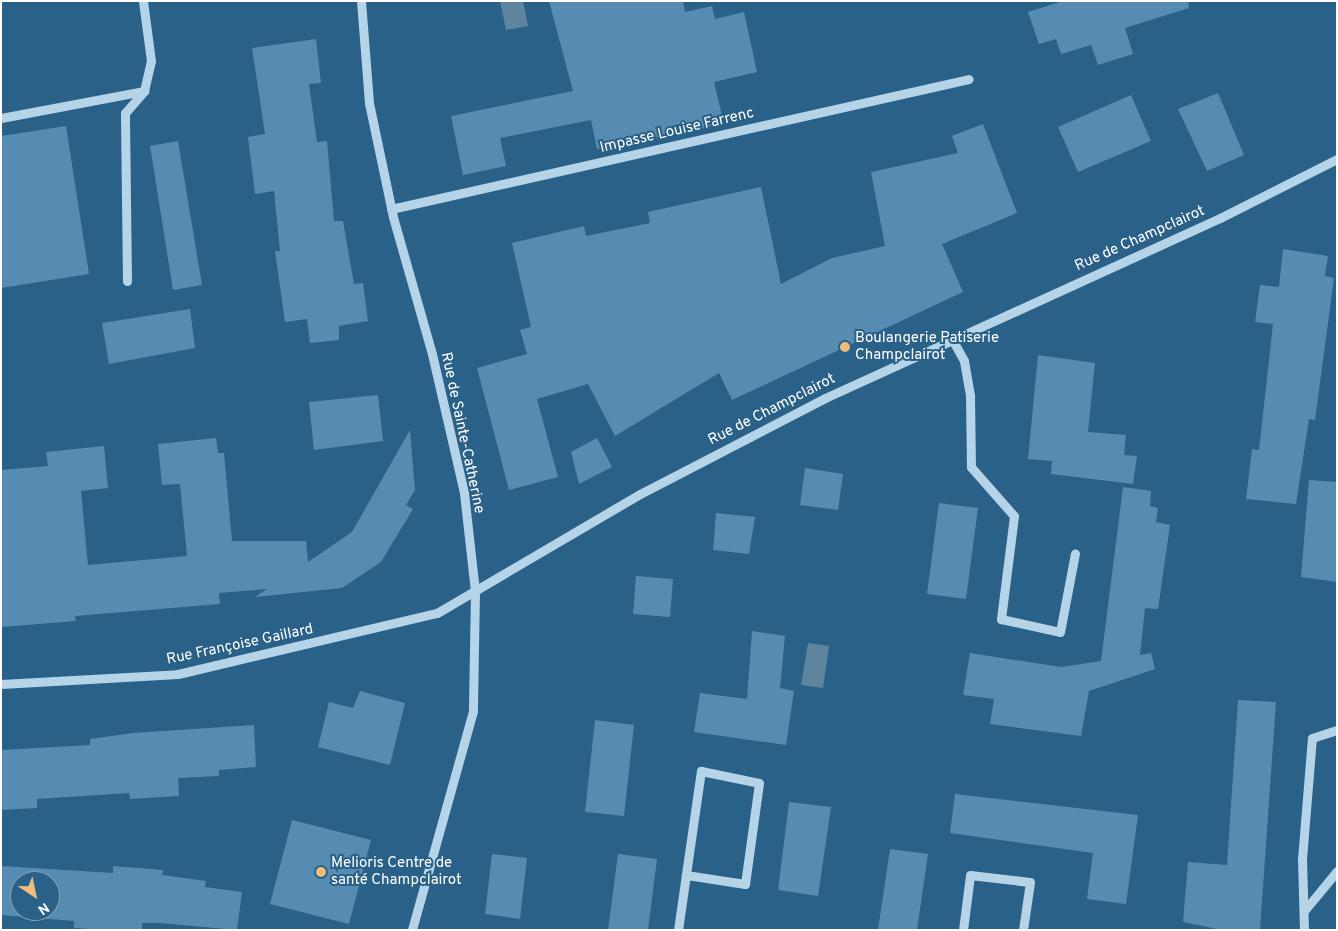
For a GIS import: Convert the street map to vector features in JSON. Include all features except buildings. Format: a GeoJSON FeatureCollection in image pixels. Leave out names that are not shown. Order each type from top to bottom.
{"type":"FeatureCollection","features":[{"type":"Feature","properties":{"kind":"street"},"geometry":{"type":"LineString","coordinates":[[127,281],[125,113],[144,91],[151,61],[143,1]]}},
{"type":"Feature","properties":{"kind":"street","name":"Rue de Sainte-Catherine"},"geometry":{"type":"LineString","coordinates":[[361,1],[369,103],[391,209],[432,354],[464,493],[475,591],[473,711],[412,930]]}},
{"type":"Feature","properties":{"kind":"street","name":"Impasse Louise Farrenc"},"geometry":{"type":"LineString","coordinates":[[391,209],[969,79]]}},
{"type":"Feature","properties":{"kind":"street"},"geometry":{"type":"LineString","coordinates":[[1,118],[144,91]]}},
{"type":"Feature","properties":{"kind":"street","name":"Rue de Champclairot"},"geometry":{"type":"LineString","coordinates":[[475,591],[640,494],[825,398],[1220,218],[1337,159]]}},
{"type":"Feature","properties":{"kind":"street"},"geometry":{"type":"LineString","coordinates":[[952,339],[964,361],[970,396],[971,467],[1014,516],[1001,619],[1060,632],[1075,553]]}},
{"type":"Feature","properties":{"kind":"street","name":"Rue Françoise Gaillard"},"geometry":{"type":"LineString","coordinates":[[1,684],[178,674],[406,622],[437,613],[475,591]]}},
{"type":"Feature","properties":{"kind":"street"},"geometry":{"type":"LineString","coordinates":[[1304,930],[1302,859],[1312,738],[1337,730]]}},
{"type":"Feature","properties":{"kind":"street"},"geometry":{"type":"LineString","coordinates":[[678,930],[700,771],[759,783],[745,884],[686,875]]}},
{"type":"Feature","properties":{"kind":"street"},"geometry":{"type":"LineString","coordinates":[[1304,911],[1337,871]]}},
{"type":"Feature","properties":{"kind":"street"},"geometry":{"type":"LineString","coordinates":[[963,930],[970,876],[1030,882],[1023,930]]}},
{"type":"Feature","properties":{"kind":"water"},"geometry":{"type":"Polygon","coordinates":[[[500,1],[523,1],[528,26],[506,30],[500,1]]]}},
{"type":"Feature","properties":{"kind":"water"},"geometry":{"type":"Polygon","coordinates":[[[808,643],[829,646],[823,688],[801,685],[808,643]]]}},
{"type":"Feature","properties":{"kind":"place","name":"Boulangerie Patiserie Champclairot"},"geometry":{"type":"Point","coordinates":[845,347]}},
{"type":"Feature","properties":{"kind":"place","name":"Melioris Centre de santé Champclairot"},"geometry":{"type":"Point","coordinates":[321,872]}}]}
